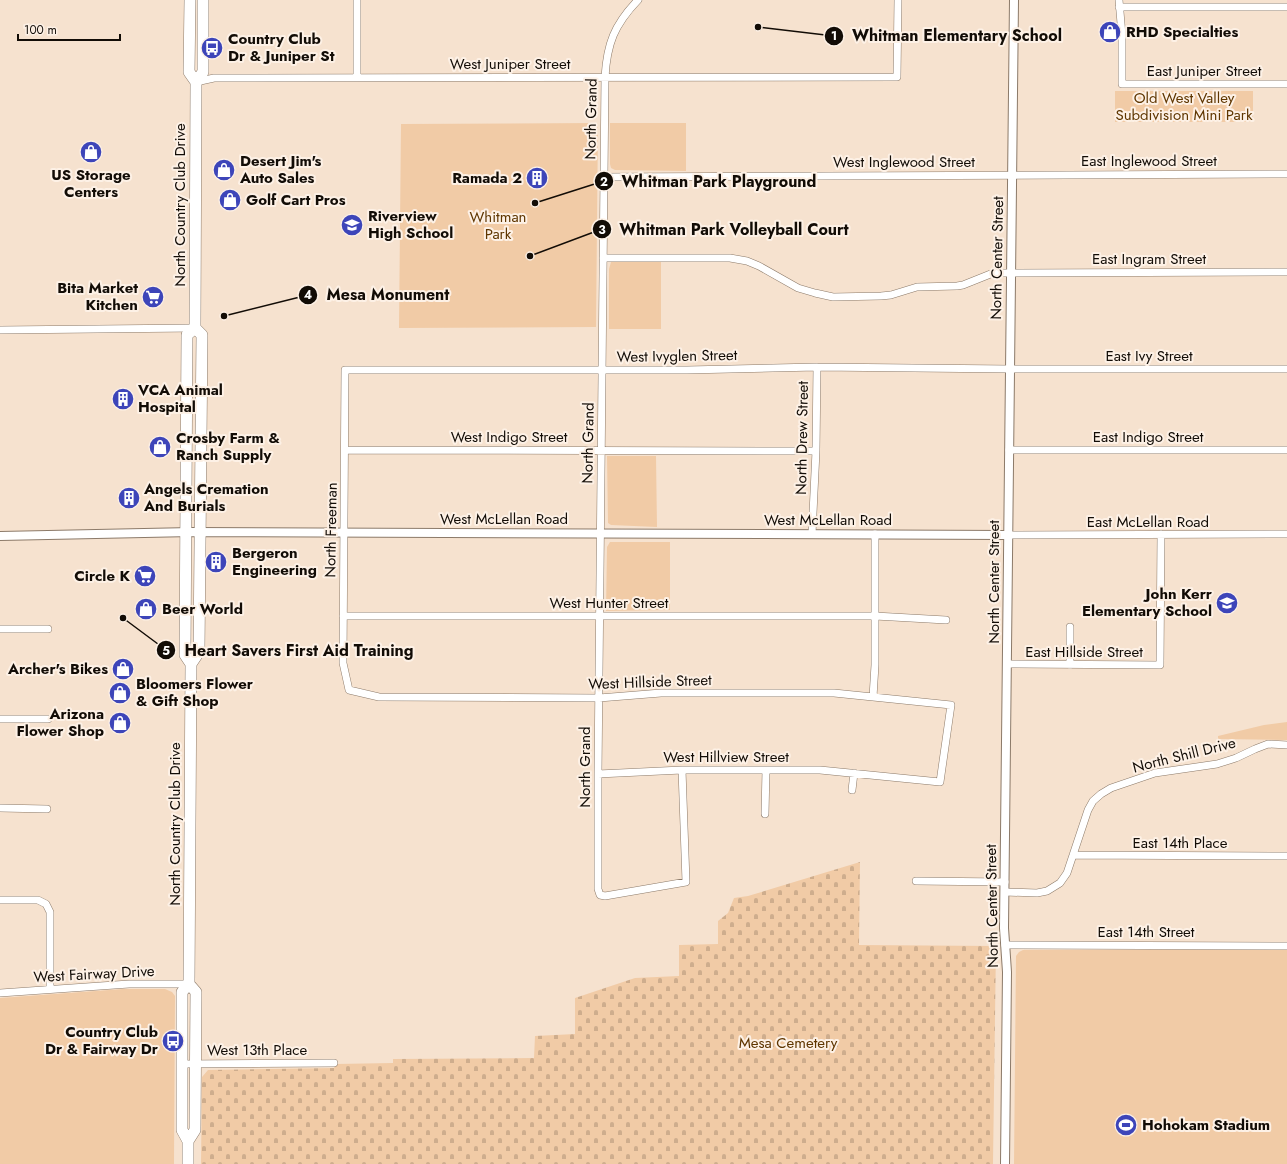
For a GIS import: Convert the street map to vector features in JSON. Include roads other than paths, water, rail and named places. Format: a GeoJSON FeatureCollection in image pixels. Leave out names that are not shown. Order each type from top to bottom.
{"type":"FeatureCollection","features":[{"type":"Feature","properties":{"kind":"main road","name":"North Country Club Drive"},"geometry":{"type":"LineString","coordinates":[[190,0],[189,72],[196,82]]}},
{"type":"Feature","properties":{"kind":"main road","name":"North Country Club Drive"},"geometry":{"type":"LineString","coordinates":[[188,1164],[188,1141],[182,1130],[181,1064],[182,992],[189,984],[191,664],[199,652],[202,335],[195,328],[196,82],[203,72],[203,0]]}},
{"type":"Feature","properties":{"kind":"main road","name":"North Country Club Drive"},"geometry":{"type":"LineString","coordinates":[[191,664],[185,656],[187,335],[195,328]]}},
{"type":"Feature","properties":{"kind":"main road","name":"North Country Club Drive"},"geometry":{"type":"LineString","coordinates":[[188,1141],[195,1130],[196,1064],[196,992],[189,984]]}},
{"type":"Feature","properties":{"kind":"street"},"geometry":{"type":"LineString","coordinates":[[357,0],[357,77]]}},
{"type":"Feature","properties":{"kind":"street","name":"North Grand"},"geometry":{"type":"LineString","coordinates":[[638,0],[626,13],[614,32],[606,56],[605,77],[598,774],[598,889],[600,894],[605,896],[686,882],[682,770]]}},
{"type":"Feature","properties":{"kind":"street","name":"West Juniper Street"},"geometry":{"type":"LineString","coordinates":[[196,82],[214,78],[897,77],[898,0]]}},
{"type":"Feature","properties":{"kind":"street","name":"North Center Street"},"geometry":{"type":"LineString","coordinates":[[1005,1164],[1007,972],[1005,945],[1005,882],[1014,0]]}},
{"type":"Feature","properties":{"kind":"street"},"geometry":{"type":"LineString","coordinates":[[1119,4],[1287,7]]}},
{"type":"Feature","properties":{"kind":"street","name":"East Juniper Street"},"geometry":{"type":"LineString","coordinates":[[1119,4],[1122,35],[1122,84],[1287,84]]}},
{"type":"Feature","properties":{"kind":"street","name":"East Inglewood Street"},"geometry":{"type":"LineString","coordinates":[[1012,174],[1287,174]]}},
{"type":"Feature","properties":{"kind":"street","name":"West Inglewood Street"},"geometry":{"type":"LineString","coordinates":[[603,177],[1012,174]]}},
{"type":"Feature","properties":{"kind":"street","name":"East Ingram Street"},"geometry":{"type":"LineString","coordinates":[[603,258],[738,259],[759,266],[798,288],[815,293],[840,297],[890,295],[916,287],[963,286],[994,273],[1011,272],[1287,272]]}},
{"type":"Feature","properties":{"kind":"street"},"geometry":{"type":"LineString","coordinates":[[0,330],[195,328]]}},
{"type":"Feature","properties":{"kind":"street","name":"West Ivyglen Street"},"geometry":{"type":"LineString","coordinates":[[345,370],[688,370],[817,367],[1010,369]]}},
{"type":"Feature","properties":{"kind":"street","name":"North Drew Street"},"geometry":{"type":"LineString","coordinates":[[812,534],[816,451],[817,367]]}},
{"type":"Feature","properties":{"kind":"street","name":"East Ivy Street"},"geometry":{"type":"LineString","coordinates":[[1010,369],[1287,369]]}},
{"type":"Feature","properties":{"kind":"street","name":"North Freeman"},"geometry":{"type":"LineString","coordinates":[[345,370],[343,663],[349,690]]}},
{"type":"Feature","properties":{"kind":"street","name":"West Indigo Street"},"geometry":{"type":"LineString","coordinates":[[345,450],[816,451]]}},
{"type":"Feature","properties":{"kind":"street","name":"East Indigo Street"},"geometry":{"type":"LineString","coordinates":[[1009,450],[1287,450]]}},
{"type":"Feature","properties":{"kind":"street","name":"West McLellan Road"},"geometry":{"type":"LineString","coordinates":[[0,536],[200,532],[1008,535]]}},
{"type":"Feature","properties":{"kind":"street"},"geometry":{"type":"LineString","coordinates":[[873,697],[875,665],[875,534]]}},
{"type":"Feature","properties":{"kind":"street","name":"East Hillside Street"},"geometry":{"type":"LineString","coordinates":[[1008,664],[1160,665],[1161,534]]}},
{"type":"Feature","properties":{"kind":"street","name":"East McLellan Road"},"geometry":{"type":"LineString","coordinates":[[1008,535],[1287,534]]}},
{"type":"Feature","properties":{"kind":"street","name":"West Hunter Street"},"geometry":{"type":"LineString","coordinates":[[343,616],[875,616],[946,620]]}},
{"type":"Feature","properties":{"kind":"street"},"geometry":{"type":"LineString","coordinates":[[1070,627],[1070,665]]}},
{"type":"Feature","properties":{"kind":"street"},"geometry":{"type":"LineString","coordinates":[[0,629],[48,629]]}},
{"type":"Feature","properties":{"kind":"street","name":"West Hillside Street"},"geometry":{"type":"LineString","coordinates":[[349,690],[379,697],[599,698],[661,693],[834,693],[951,705],[940,782]]}},
{"type":"Feature","properties":{"kind":"street"},"geometry":{"type":"LineString","coordinates":[[0,719],[48,719]]}},
{"type":"Feature","properties":{"kind":"street","name":"North Shill Drive"},"geometry":{"type":"LineString","coordinates":[[1005,892],[1048,891],[1060,884],[1067,873],[1088,810],[1093,801],[1100,794],[1111,788],[1155,773],[1218,764],[1268,744],[1287,745]]}},
{"type":"Feature","properties":{"kind":"street","name":"West Hillview Street"},"geometry":{"type":"LineString","coordinates":[[598,774],[682,770],[820,770],[854,772],[940,782]]}},
{"type":"Feature","properties":{"kind":"street"},"geometry":{"type":"LineString","coordinates":[[765,814],[766,770]]}},
{"type":"Feature","properties":{"kind":"street"},"geometry":{"type":"LineString","coordinates":[[852,790],[854,772]]}},
{"type":"Feature","properties":{"kind":"street"},"geometry":{"type":"LineString","coordinates":[[0,808],[48,809]]}},
{"type":"Feature","properties":{"kind":"street","name":"East 14th Place"},"geometry":{"type":"LineString","coordinates":[[1073,855],[1287,856]]}},
{"type":"Feature","properties":{"kind":"street"},"geometry":{"type":"LineString","coordinates":[[916,881],[1005,882]]}},
{"type":"Feature","properties":{"kind":"street"},"geometry":{"type":"LineString","coordinates":[[0,900],[38,900],[46,904],[50,912],[50,989]]}},
{"type":"Feature","properties":{"kind":"street","name":"East 14th Street"},"geometry":{"type":"LineString","coordinates":[[1005,945],[1287,946]]}},
{"type":"Feature","properties":{"kind":"street","name":"West Fairway Drive"},"geometry":{"type":"LineString","coordinates":[[0,993],[129,984],[189,984]]}},
{"type":"Feature","properties":{"kind":"street","name":"West 13th Place"},"geometry":{"type":"LineString","coordinates":[[181,1064],[334,1063]]}},
{"type":"Feature","properties":{"kind":"place","name":"Whitman Elementary School"},"geometry":{"type":"Point","coordinates":[758,27]}},
{"type":"Feature","properties":{"kind":"place","name":"RHD Specialties"},"geometry":{"type":"Point","coordinates":[1110,32]}},
{"type":"Feature","properties":{"kind":"place","name":"Country Club Dr & Juniper St"},"geometry":{"type":"Point","coordinates":[212,48]}},
{"type":"Feature","properties":{"kind":"place","name":"US Storage Centers"},"geometry":{"type":"Point","coordinates":[91,152]}},
{"type":"Feature","properties":{"kind":"place","name":"Desert Jim's Auto Sales"},"geometry":{"type":"Point","coordinates":[224,170]}},
{"type":"Feature","properties":{"kind":"place","name":"Ramada 2"},"geometry":{"type":"Point","coordinates":[537,178]}},
{"type":"Feature","properties":{"kind":"place","name":"Golf Cart Pros"},"geometry":{"type":"Point","coordinates":[230,200]}},
{"type":"Feature","properties":{"kind":"place","name":"Whitman Park Playground"},"geometry":{"type":"Point","coordinates":[535,203]}},
{"type":"Feature","properties":{"kind":"place","name":"Riverview High School"},"geometry":{"type":"Point","coordinates":[352,225]}},
{"type":"Feature","properties":{"kind":"place","name":"Whitman Park Volleyball Court"},"geometry":{"type":"Point","coordinates":[530,256]}},
{"type":"Feature","properties":{"kind":"place","name":"Bita Market Kitchen"},"geometry":{"type":"Point","coordinates":[153,297]}},
{"type":"Feature","properties":{"kind":"place","name":"Mesa Monument"},"geometry":{"type":"Point","coordinates":[224,316]}},
{"type":"Feature","properties":{"kind":"place","name":"VCA Animal Hospital"},"geometry":{"type":"Point","coordinates":[123,399]}},
{"type":"Feature","properties":{"kind":"place","name":"Crosby Farm & Ranch Supply"},"geometry":{"type":"Point","coordinates":[160,447]}},
{"type":"Feature","properties":{"kind":"place","name":"Angels Cremation And Burials"},"geometry":{"type":"Point","coordinates":[129,498]}},
{"type":"Feature","properties":{"kind":"place","name":"Bergeron Engineering"},"geometry":{"type":"Point","coordinates":[216,562]}},
{"type":"Feature","properties":{"kind":"place","name":"Circle K"},"geometry":{"type":"Point","coordinates":[145,576]}},
{"type":"Feature","properties":{"kind":"place","name":"John Kerr Elementary School"},"geometry":{"type":"Point","coordinates":[1227,603]}},
{"type":"Feature","properties":{"kind":"place","name":"Beer World"},"geometry":{"type":"Point","coordinates":[146,609]}},
{"type":"Feature","properties":{"kind":"place","name":"Heart Savers First Aid Training"},"geometry":{"type":"Point","coordinates":[123,618]}},
{"type":"Feature","properties":{"kind":"place","name":"Archer's Bikes"},"geometry":{"type":"Point","coordinates":[123,669]}},
{"type":"Feature","properties":{"kind":"place","name":"Bloomers Flower & Gift Shop"},"geometry":{"type":"Point","coordinates":[120,693]}},
{"type":"Feature","properties":{"kind":"place","name":"Arizona Flower Shop"},"geometry":{"type":"Point","coordinates":[120,723]}},
{"type":"Feature","properties":{"kind":"place","name":"Country Club Dr & Fairway Dr"},"geometry":{"type":"Point","coordinates":[173,1041]}},
{"type":"Feature","properties":{"kind":"place","name":"Hohokam Stadium"},"geometry":{"type":"Point","coordinates":[1126,1125]}},
{"type":"Feature","properties":{"kind":"park label","name":"Old West Valley Subdivision Mini Park"},"geometry":{"type":"Point","coordinates":[1184,106]}},
{"type":"Feature","properties":{"kind":"park label","name":"Whitman Park"},"geometry":{"type":"Point","coordinates":[498,226]}},
{"type":"Feature","properties":{"kind":"park label","name":"Mesa Cemetery"},"geometry":{"type":"Point","coordinates":[788,1043]}}]}
